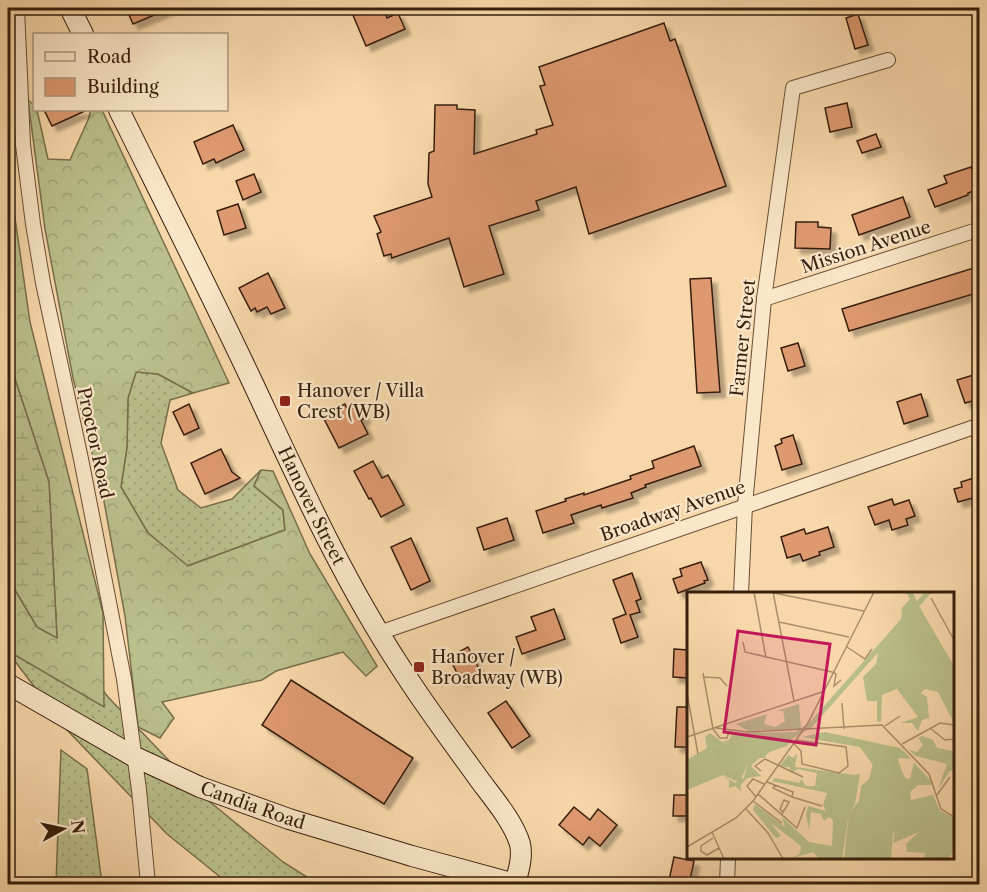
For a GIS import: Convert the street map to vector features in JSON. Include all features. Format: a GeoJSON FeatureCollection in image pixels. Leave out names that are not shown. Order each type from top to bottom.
{"type":"FeatureCollection","features":[{"type":"Feature","properties":{"kind":"main road"},"geometry":{"type":"LineString","coordinates":[[70,8],[82,33]]}},
{"type":"Feature","properties":{"kind":"main road","name":"Hanover Street"},"geometry":{"type":"LineString","coordinates":[[120,111],[297,478],[379,633],[434,718],[496,803],[517,837],[521,859],[515,884]]}},
{"type":"Feature","properties":{"kind":"main road","name":"Candia Road"},"geometry":{"type":"LineString","coordinates":[[8,684],[133,756],[200,787],[289,819],[515,884]]}},
{"type":"Feature","properties":{"kind":"street","name":"Proctor Road"},"geometry":{"type":"LineString","coordinates":[[17,8],[23,145],[33,224],[47,306],[81,459],[124,679],[139,790],[148,885]]}},
{"type":"Feature","properties":{"kind":"street","name":"Farmer Street"},"geometry":{"type":"LineString","coordinates":[[741,592],[746,505],[764,299],[793,88],[888,60]]}},
{"type":"Feature","properties":{"kind":"street","name":"Mission Avenue"},"geometry":{"type":"LineString","coordinates":[[764,299],[980,229]]}},
{"type":"Feature","properties":{"kind":"street","name":"Broadway Avenue"},"geometry":{"type":"LineString","coordinates":[[379,633],[980,425]]}},
{"type":"Feature","properties":{"kind":"street"},"geometry":{"type":"LineString","coordinates":[[727,885],[729,859]]}},
{"type":"Feature","properties":{"kind":"green space"},"geometry":{"type":"Polygon","coordinates":[[[28,100],[33,104],[33,111],[37,111],[48,159],[70,160],[91,111],[102,111],[229,383],[193,393],[158,374],[136,372],[128,398],[127,447],[121,487],[148,533],[188,566],[285,530],[283,510],[254,486],[261,470],[273,471],[310,554],[377,666],[366,676],[343,652],[276,671],[262,680],[162,702],[174,718],[160,738],[138,727],[125,616],[103,496],[73,378],[45,229],[28,100]]]}},
{"type":"Feature","properties":{"kind":"green space"},"geometry":{"type":"Polygon","coordinates":[[[8,137],[11,190],[30,322],[103,613],[104,707],[8,651],[8,578],[37,627],[57,638],[49,482],[8,358],[8,137]]]}},
{"type":"Feature","properties":{"kind":"green space"},"geometry":{"type":"Polygon","coordinates":[[[8,358],[49,482],[57,638],[37,627],[8,578],[8,358]]]}},
{"type":"Feature","properties":{"kind":"green space"},"geometry":{"type":"Polygon","coordinates":[[[136,372],[158,374],[193,393],[170,400],[161,443],[178,490],[201,508],[232,499],[261,470],[254,486],[283,510],[285,530],[187,566],[148,533],[121,487],[127,447],[128,398],[136,372]]]}},
{"type":"Feature","properties":{"kind":"green space"},"geometry":{"type":"Polygon","coordinates":[[[8,572],[60,634],[108,697],[204,797],[283,862],[318,884],[229,884],[167,834],[67,730],[8,652],[8,572]]]}},
{"type":"Feature","properties":{"kind":"green space"},"geometry":{"type":"Polygon","coordinates":[[[61,750],[87,769],[102,884],[56,884],[61,750]]]}},
{"type":"Feature","properties":{"kind":"building"},"geometry":{"type":"Polygon","coordinates":[[[126,8],[171,8],[133,24],[126,8]]]}},
{"type":"Feature","properties":{"kind":"building"},"geometry":{"type":"Polygon","coordinates":[[[350,8],[383,8],[387,18],[398,13],[405,29],[366,46],[350,8]]]}},
{"type":"Feature","properties":{"kind":"building"},"geometry":{"type":"Polygon","coordinates":[[[858,14],[868,45],[855,49],[846,18],[858,14]]]}},
{"type":"Feature","properties":{"kind":"building"},"geometry":{"type":"Polygon","coordinates":[[[664,23],[670,41],[675,39],[726,186],[589,234],[576,187],[536,201],[539,210],[489,226],[504,274],[464,287],[449,238],[392,258],[391,254],[384,256],[377,234],[381,232],[374,216],[432,197],[428,184],[429,153],[434,151],[435,105],[457,105],[457,109],[475,110],[474,154],[537,134],[536,130],[553,125],[540,86],[545,85],[539,67],[664,23]]]}},
{"type":"Feature","properties":{"kind":"building"},"geometry":{"type":"Polygon","coordinates":[[[847,103],[852,127],[830,132],[825,108],[847,103]]]}},
{"type":"Feature","properties":{"kind":"building"},"geometry":{"type":"Polygon","coordinates":[[[44,111],[85,111],[52,126],[44,111]]]}},
{"type":"Feature","properties":{"kind":"building"},"geometry":{"type":"Polygon","coordinates":[[[233,125],[244,150],[216,163],[214,159],[203,164],[194,142],[233,125]]]}},
{"type":"Feature","properties":{"kind":"building"},"geometry":{"type":"Polygon","coordinates":[[[876,134],[881,147],[862,153],[857,141],[876,134]]]}},
{"type":"Feature","properties":{"kind":"building"},"geometry":{"type":"Polygon","coordinates":[[[971,167],[979,189],[935,207],[928,190],[947,183],[944,176],[971,167]]]}},
{"type":"Feature","properties":{"kind":"building"},"geometry":{"type":"Polygon","coordinates":[[[254,174],[261,192],[243,200],[236,181],[254,174]]]}},
{"type":"Feature","properties":{"kind":"building"},"geometry":{"type":"Polygon","coordinates":[[[903,197],[910,217],[859,235],[852,215],[903,197]]]}},
{"type":"Feature","properties":{"kind":"building"},"geometry":{"type":"Polygon","coordinates":[[[238,204],[246,228],[224,235],[217,211],[238,204]]]}},
{"type":"Feature","properties":{"kind":"building"},"geometry":{"type":"Polygon","coordinates":[[[796,222],[818,222],[818,227],[831,228],[830,249],[795,248],[796,222]]]}},
{"type":"Feature","properties":{"kind":"building"},"geometry":{"type":"Polygon","coordinates":[[[980,266],[980,292],[849,331],[842,309],[980,266]]]}},
{"type":"Feature","properties":{"kind":"building"},"geometry":{"type":"Polygon","coordinates":[[[268,273],[285,308],[271,314],[267,307],[257,312],[255,308],[251,311],[239,288],[268,273]]]}},
{"type":"Feature","properties":{"kind":"building"},"geometry":{"type":"Polygon","coordinates":[[[711,278],[720,392],[697,393],[690,279],[711,278]]]}},
{"type":"Feature","properties":{"kind":"building"},"geometry":{"type":"Polygon","coordinates":[[[798,343],[805,366],[788,371],[781,348],[798,343]]]}},
{"type":"Feature","properties":{"kind":"building"},"geometry":{"type":"Polygon","coordinates":[[[980,373],[980,399],[965,403],[957,380],[980,373]]]}},
{"type":"Feature","properties":{"kind":"building"},"geometry":{"type":"Polygon","coordinates":[[[921,394],[928,416],[904,424],[897,402],[921,394]]]}},
{"type":"Feature","properties":{"kind":"building"},"geometry":{"type":"Polygon","coordinates":[[[189,404],[199,428],[184,435],[173,412],[189,404]]]}},
{"type":"Feature","properties":{"kind":"building"},"geometry":{"type":"Polygon","coordinates":[[[345,404],[348,411],[359,405],[365,418],[361,420],[368,434],[339,448],[322,415],[345,404]]]}},
{"type":"Feature","properties":{"kind":"building"},"geometry":{"type":"Polygon","coordinates":[[[793,435],[802,464],[782,470],[775,446],[782,443],[781,439],[793,435]]]}},
{"type":"Feature","properties":{"kind":"building"},"geometry":{"type":"Polygon","coordinates":[[[694,446],[701,466],[645,485],[646,487],[631,493],[633,498],[571,515],[574,523],[543,533],[536,511],[566,501],[565,499],[631,479],[630,476],[654,468],[652,461],[694,446]]]}},
{"type":"Feature","properties":{"kind":"building"},"geometry":{"type":"Polygon","coordinates":[[[221,449],[232,472],[240,478],[205,494],[191,463],[221,449]]]}},
{"type":"Feature","properties":{"kind":"building"},"geometry":{"type":"Polygon","coordinates":[[[373,461],[382,478],[388,475],[404,505],[381,517],[354,471],[373,461]]]}},
{"type":"Feature","properties":{"kind":"building"},"geometry":{"type":"Polygon","coordinates":[[[980,476],[980,496],[958,502],[954,489],[962,487],[961,482],[980,476]]]}},
{"type":"Feature","properties":{"kind":"building"},"geometry":{"type":"Polygon","coordinates":[[[892,499],[894,505],[909,500],[915,516],[906,519],[908,525],[892,530],[889,520],[875,525],[868,507],[892,499]]]}},
{"type":"Feature","properties":{"kind":"building"},"geometry":{"type":"Polygon","coordinates":[[[507,518],[514,540],[484,550],[477,528],[507,518]]]}},
{"type":"Feature","properties":{"kind":"building"},"geometry":{"type":"Polygon","coordinates":[[[828,527],[834,547],[803,561],[800,554],[787,558],[781,537],[804,529],[806,534],[828,527]]]}},
{"type":"Feature","properties":{"kind":"building"},"geometry":{"type":"Polygon","coordinates":[[[411,538],[430,581],[411,590],[391,547],[411,538]]]}},
{"type":"Feature","properties":{"kind":"building"},"geometry":{"type":"Polygon","coordinates":[[[701,562],[708,580],[678,593],[673,579],[682,576],[680,569],[701,562]]]}},
{"type":"Feature","properties":{"kind":"building"},"geometry":{"type":"Polygon","coordinates":[[[632,573],[641,599],[636,601],[640,612],[630,615],[638,637],[621,643],[613,619],[626,614],[613,580],[632,573]]]}},
{"type":"Feature","properties":{"kind":"building"},"geometry":{"type":"Polygon","coordinates":[[[554,609],[565,639],[522,654],[516,637],[536,630],[531,617],[554,609]]]}},
{"type":"Feature","properties":{"kind":"building"},"geometry":{"type":"Polygon","coordinates":[[[468,647],[480,671],[461,681],[449,657],[468,647]]]}},
{"type":"Feature","properties":{"kind":"building"},"geometry":{"type":"Polygon","coordinates":[[[674,649],[687,650],[687,678],[673,677],[674,649]]]}},
{"type":"Feature","properties":{"kind":"building"},"geometry":{"type":"Polygon","coordinates":[[[291,680],[413,758],[384,804],[262,725],[291,680]]]}},
{"type":"Feature","properties":{"kind":"building"},"geometry":{"type":"Polygon","coordinates":[[[506,701],[530,736],[512,748],[488,713],[506,701]]]}},
{"type":"Feature","properties":{"kind":"building"},"geometry":{"type":"Polygon","coordinates":[[[677,707],[687,707],[687,747],[675,747],[677,707]]]}},
{"type":"Feature","properties":{"kind":"building"},"geometry":{"type":"Polygon","coordinates":[[[674,795],[687,795],[687,816],[673,816],[674,795]]]}},
{"type":"Feature","properties":{"kind":"building"},"geometry":{"type":"Polygon","coordinates":[[[574,807],[590,820],[598,809],[617,825],[600,846],[589,837],[583,845],[559,825],[574,807]]]}},
{"type":"Feature","properties":{"kind":"building"},"geometry":{"type":"Polygon","coordinates":[[[674,857],[694,861],[689,885],[668,885],[674,857]]]}},
{"type":"Feature","properties":{"kind":"place","name":"Hanover / Villa Crest (WB)"},"geometry":{"type":"Point","coordinates":[285,401]}},
{"type":"Feature","properties":{"kind":"place","name":"Hanover / Broadway (WB)"},"geometry":{"type":"Point","coordinates":[419,667]}}]}
